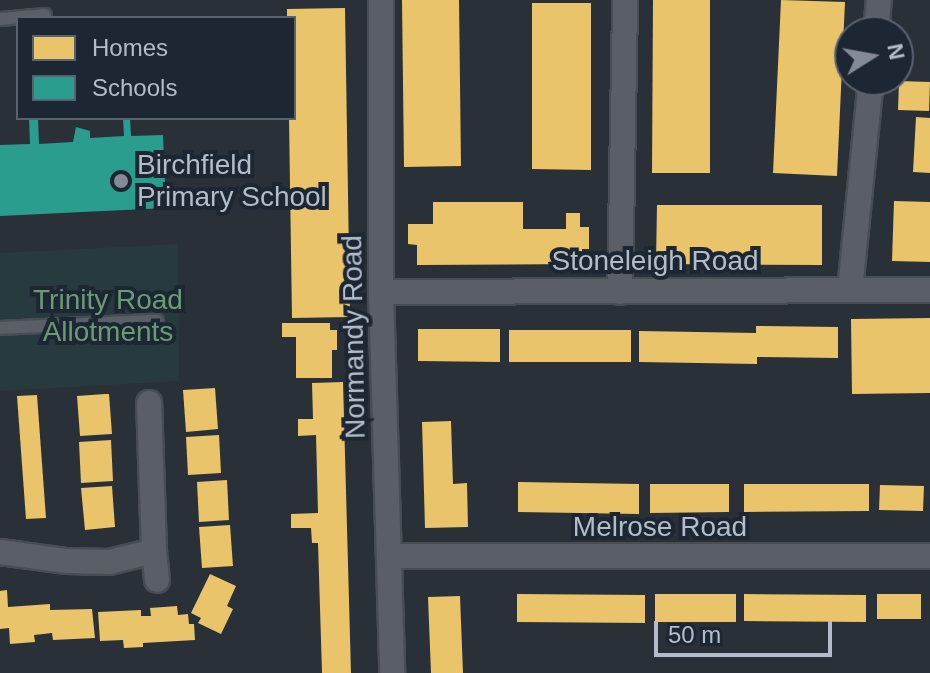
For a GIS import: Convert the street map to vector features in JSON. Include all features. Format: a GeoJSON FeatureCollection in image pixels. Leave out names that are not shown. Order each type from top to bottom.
{"type":"FeatureCollection","features":[{"type":"Feature","properties":{"kind":"street","name":"Normandy Road"},"geometry":{"type":"LineString","coordinates":[[381,0],[381,292],[392,673]]}},
{"type":"Feature","properties":{"kind":"street"},"geometry":{"type":"LineString","coordinates":[[620,292],[625,0]]}},
{"type":"Feature","properties":{"kind":"street"},"geometry":{"type":"LineString","coordinates":[[850,290],[869,96]]}},
{"type":"Feature","properties":{"kind":"street","name":"Stoneleigh Road"},"geometry":{"type":"LineString","coordinates":[[381,292],[930,290]]}},
{"type":"Feature","properties":{"kind":"street"},"geometry":{"type":"LineString","coordinates":[[149,403],[157,580]]}},
{"type":"Feature","properties":{"kind":"street"},"geometry":{"type":"LineString","coordinates":[[0,552],[67,561],[109,562],[154,551]]}},
{"type":"Feature","properties":{"kind":"street","name":"Melrose Road"},"geometry":{"type":"LineString","coordinates":[[390,556],[930,556]]}},
{"type":"Feature","properties":{"kind":"lane"},"geometry":{"type":"LineString","coordinates":[[34,16],[45,15]]}},
{"type":"Feature","properties":{"kind":"lane"},"geometry":{"type":"LineString","coordinates":[[0,328],[157,321]]}},
{"type":"Feature","properties":{"kind":"green space","name":"Trinity Road Allotments"},"geometry":{"type":"Polygon","coordinates":[[[178,244],[179,381],[0,391],[0,253],[178,244]]]}},
{"type":"Feature","properties":{"kind":"building: Homes"},"geometry":{"type":"Polygon","coordinates":[[[402,0],[459,0],[461,166],[404,167],[402,0]]]}},
{"type":"Feature","properties":{"kind":"building: Homes"},"geometry":{"type":"Polygon","coordinates":[[[653,0],[710,0],[710,173],[652,173],[653,0]]]}},
{"type":"Feature","properties":{"kind":"building: Homes"},"geometry":{"type":"Polygon","coordinates":[[[781,0],[845,2],[844,16],[834,16],[834,96],[841,96],[837,176],[773,173],[781,0]]]}},
{"type":"Feature","properties":{"kind":"building: Homes"},"geometry":{"type":"Polygon","coordinates":[[[532,3],[591,3],[591,170],[532,169],[532,3]]]}},
{"type":"Feature","properties":{"kind":"building: Homes"},"geometry":{"type":"Polygon","coordinates":[[[345,8],[350,317],[292,318],[289,120],[296,120],[296,16],[287,16],[287,9],[345,8]]]}},
{"type":"Feature","properties":{"kind":"building: Homes"},"geometry":{"type":"Polygon","coordinates":[[[914,81],[930,82],[929,111],[898,110],[898,96],[914,96],[914,81]]]}},
{"type":"Feature","properties":{"kind":"building: Homes"},"geometry":{"type":"Polygon","coordinates":[[[916,117],[930,118],[930,173],[913,172],[916,117]]]}},
{"type":"Feature","properties":{"kind":"building: Homes"},"geometry":{"type":"Polygon","coordinates":[[[894,201],[930,202],[930,262],[892,261],[894,201]]]}},
{"type":"Feature","properties":{"kind":"building: Homes"},"geometry":{"type":"Polygon","coordinates":[[[433,202],[523,202],[523,229],[566,229],[566,213],[580,213],[580,227],[589,227],[589,249],[582,249],[582,264],[417,265],[417,245],[408,244],[408,224],[433,224],[433,202]]]}},
{"type":"Feature","properties":{"kind":"building: Homes"},"geometry":{"type":"Polygon","coordinates":[[[657,205],[822,205],[822,265],[656,264],[657,205]]]}},
{"type":"Feature","properties":{"kind":"building: Homes"},"geometry":{"type":"Polygon","coordinates":[[[930,318],[930,393],[852,394],[851,319],[930,318]]]}},
{"type":"Feature","properties":{"kind":"building: Homes"},"geometry":{"type":"Polygon","coordinates":[[[282,323],[330,323],[330,330],[337,330],[337,350],[332,350],[332,378],[296,378],[296,337],[282,337],[282,323]]]}},
{"type":"Feature","properties":{"kind":"building: Homes"},"geometry":{"type":"Polygon","coordinates":[[[756,326],[838,327],[838,358],[757,357],[757,364],[639,362],[639,331],[756,333],[756,326]]]}},
{"type":"Feature","properties":{"kind":"building: Homes"},"geometry":{"type":"Polygon","coordinates":[[[418,329],[500,329],[500,362],[418,361],[418,329]]]}},
{"type":"Feature","properties":{"kind":"building: Homes"},"geometry":{"type":"Polygon","coordinates":[[[509,330],[631,330],[631,362],[509,362],[509,330]]]}},
{"type":"Feature","properties":{"kind":"building: Homes"},"geometry":{"type":"Polygon","coordinates":[[[343,382],[351,673],[322,673],[318,543],[312,543],[311,528],[291,528],[291,514],[318,513],[316,435],[298,436],[298,419],[313,419],[312,383],[343,382]]]}},
{"type":"Feature","properties":{"kind":"building: Homes"},"geometry":{"type":"Polygon","coordinates":[[[215,388],[218,429],[186,432],[183,390],[215,388]]]}},
{"type":"Feature","properties":{"kind":"building: Homes"},"geometry":{"type":"Polygon","coordinates":[[[109,394],[112,434],[80,436],[77,396],[109,394]]]}},
{"type":"Feature","properties":{"kind":"building: Homes"},"geometry":{"type":"Polygon","coordinates":[[[37,395],[46,518],[26,519],[17,396],[37,395]]]}},
{"type":"Feature","properties":{"kind":"building: Homes"},"geometry":{"type":"Polygon","coordinates":[[[451,421],[453,484],[467,483],[468,527],[425,528],[422,422],[451,421]]]}},
{"type":"Feature","properties":{"kind":"building: Homes"},"geometry":{"type":"Polygon","coordinates":[[[219,435],[221,473],[188,475],[186,437],[219,435]]]}},
{"type":"Feature","properties":{"kind":"building: Homes"},"geometry":{"type":"Polygon","coordinates":[[[111,440],[113,481],[81,483],[79,442],[111,440]]]}},
{"type":"Feature","properties":{"kind":"building: Homes"},"geometry":{"type":"Polygon","coordinates":[[[227,480],[229,520],[199,522],[197,482],[227,480]]]}},
{"type":"Feature","properties":{"kind":"building: Homes"},"geometry":{"type":"Polygon","coordinates":[[[518,482],[639,484],[639,514],[518,512],[518,482]]]}},
{"type":"Feature","properties":{"kind":"building: Homes"},"geometry":{"type":"Polygon","coordinates":[[[650,484],[729,484],[729,512],[650,513],[650,484]]]}},
{"type":"Feature","properties":{"kind":"building: Homes"},"geometry":{"type":"Polygon","coordinates":[[[744,484],[869,484],[869,511],[744,512],[744,484]]]}},
{"type":"Feature","properties":{"kind":"building: Homes"},"geometry":{"type":"Polygon","coordinates":[[[880,485],[924,486],[923,511],[879,510],[880,485]]]}},
{"type":"Feature","properties":{"kind":"building: Homes"},"geometry":{"type":"Polygon","coordinates":[[[112,486],[115,527],[85,530],[81,488],[112,486]]]}},
{"type":"Feature","properties":{"kind":"building: Homes"},"geometry":{"type":"Polygon","coordinates":[[[230,525],[233,566],[202,568],[199,527],[230,525]]]}},
{"type":"Feature","properties":{"kind":"building: Homes"},"geometry":{"type":"Polygon","coordinates":[[[210,574],[236,586],[227,606],[233,609],[221,634],[198,623],[201,618],[191,613],[210,574]]]}},
{"type":"Feature","properties":{"kind":"building: Homes"},"geometry":{"type":"Polygon","coordinates":[[[7,590],[8,607],[50,604],[50,610],[92,609],[95,638],[53,640],[52,633],[34,635],[35,642],[10,644],[9,628],[0,629],[0,591],[7,590]]]}},
{"type":"Feature","properties":{"kind":"building: Homes"},"geometry":{"type":"Polygon","coordinates":[[[517,594],[645,595],[645,623],[517,622],[517,594]]]}},
{"type":"Feature","properties":{"kind":"building: Homes"},"geometry":{"type":"Polygon","coordinates":[[[655,594],[736,594],[736,622],[655,622],[655,594]]]}},
{"type":"Feature","properties":{"kind":"building: Homes"},"geometry":{"type":"Polygon","coordinates":[[[744,594],[866,595],[866,622],[744,621],[744,594]]]}},
{"type":"Feature","properties":{"kind":"building: Homes"},"geometry":{"type":"Polygon","coordinates":[[[877,594],[921,594],[921,619],[877,619],[877,594]]]}},
{"type":"Feature","properties":{"kind":"building: Homes"},"geometry":{"type":"Polygon","coordinates":[[[460,596],[463,673],[431,673],[428,597],[460,596]]]}},
{"type":"Feature","properties":{"kind":"building: Homes"},"geometry":{"type":"Polygon","coordinates":[[[177,606],[178,615],[188,614],[189,624],[194,624],[195,640],[143,643],[143,647],[124,648],[123,640],[100,641],[98,612],[141,610],[141,616],[151,616],[150,608],[177,606]]]}},
{"type":"Feature","properties":{"kind":"building: Schools"},"geometry":{"type":"Polygon","coordinates":[[[29,120],[38,120],[39,144],[73,142],[76,127],[90,131],[90,138],[124,136],[123,120],[130,120],[131,136],[163,135],[166,208],[0,216],[0,145],[30,144],[29,120]]]}},
{"type":"Feature","properties":{"kind":"place","name":"Birchfield Primary School"},"geometry":{"type":"Point","coordinates":[121,181]}}]}
